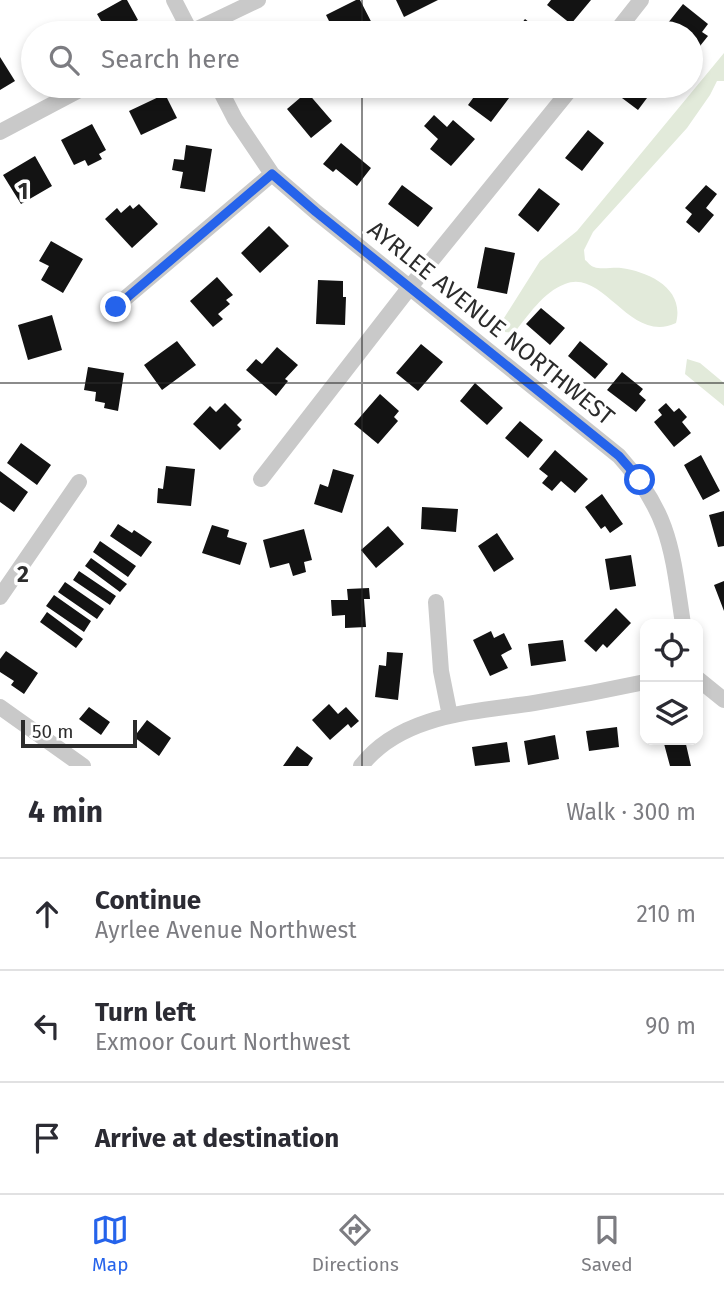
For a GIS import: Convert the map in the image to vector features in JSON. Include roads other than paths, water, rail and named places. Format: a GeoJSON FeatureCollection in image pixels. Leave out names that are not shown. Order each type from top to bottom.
{"type":"FeatureCollection","features":[{"type":"Feature","properties":{"kind":"street"},"geometry":{"type":"LineString","coordinates":[[174,0],[184,21]]}},
{"type":"Feature","properties":{"kind":"street"},"geometry":{"type":"LineString","coordinates":[[215,21],[258,0]]}},
{"type":"Feature","properties":{"kind":"street"},"geometry":{"type":"LineString","coordinates":[[624,21],[641,0]]}},
{"type":"Feature","properties":{"kind":"street"},"geometry":{"type":"LineString","coordinates":[[0,132],[64,98]]}},
{"type":"Feature","properties":{"kind":"street","name":"AYRLEE AVENUE NORTHWEST"},"geometry":{"type":"LineString","coordinates":[[224,98],[272,174],[619,456],[640,480],[659,510],[669,539],[682,619]]}},
{"type":"Feature","properties":{"kind":"street"},"geometry":{"type":"LineString","coordinates":[[261,479],[410,287],[563,98]]}},
{"type":"Feature","properties":{"kind":"street"},"geometry":{"type":"LineString","coordinates":[[116,307],[272,174]]}},
{"type":"Feature","properties":{"kind":"street"},"geometry":{"type":"LineString","coordinates":[[0,597],[79,482]]}},
{"type":"Feature","properties":{"kind":"street"},"geometry":{"type":"LineString","coordinates":[[436,602],[441,671],[450,716]]}},
{"type":"Feature","properties":{"kind":"street"},"geometry":{"type":"LineString","coordinates":[[702,682],[724,700]]}},
{"type":"Feature","properties":{"kind":"street"},"geometry":{"type":"LineString","coordinates":[[361,766],[385,742],[429,721],[603,692],[640,683]]}},
{"type":"Feature","properties":{"kind":"street"},"geometry":{"type":"LineString","coordinates":[[0,707],[83,766]]}}]}
